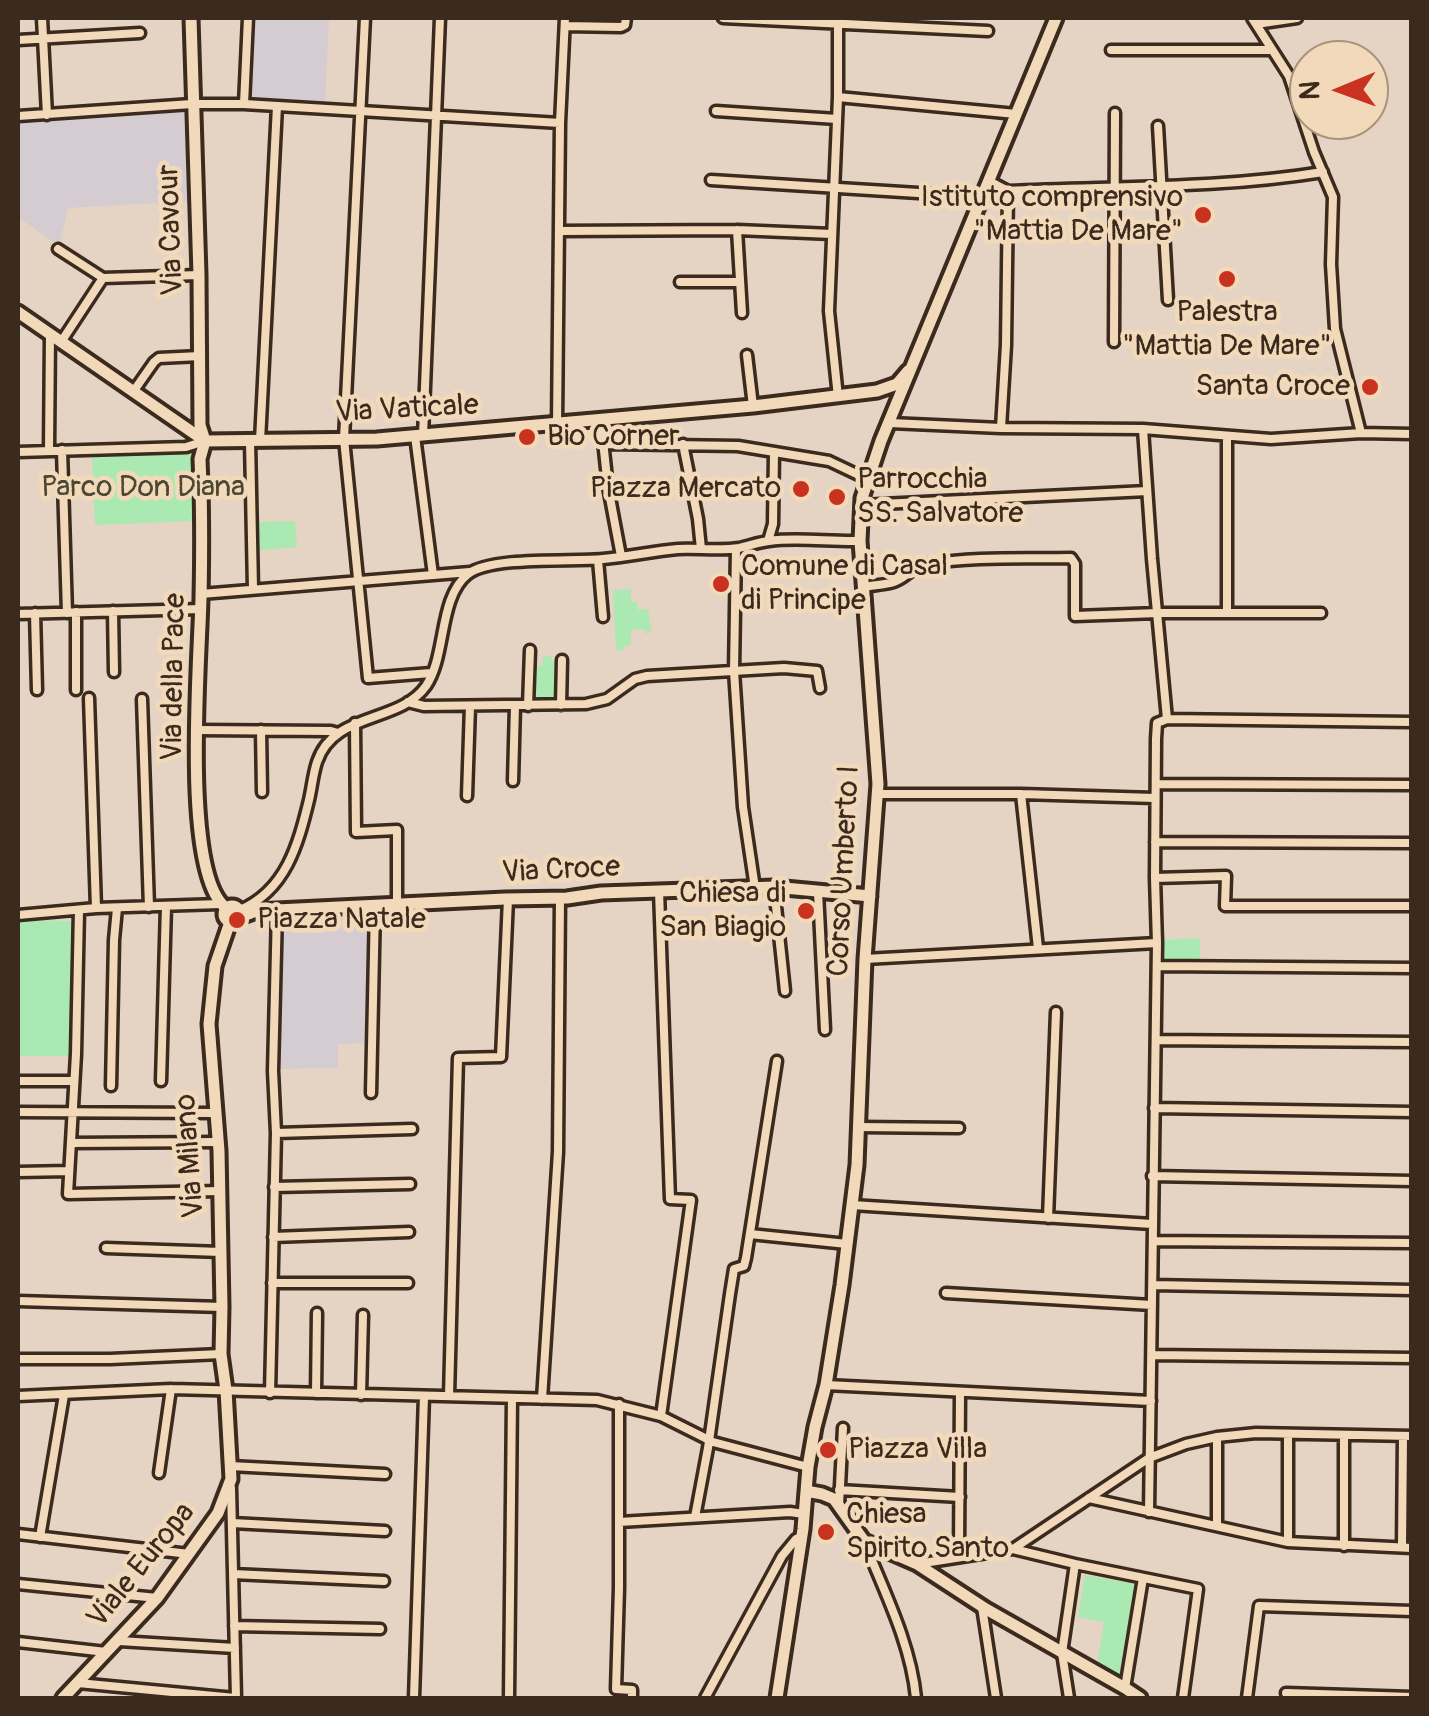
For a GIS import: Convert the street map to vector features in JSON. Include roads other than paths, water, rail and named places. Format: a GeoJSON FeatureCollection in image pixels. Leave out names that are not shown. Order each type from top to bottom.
{"type":"FeatureCollection","features":[{"type":"Feature","properties":{"kind":"street"},"geometry":{"type":"LineString","coordinates":[[42,18],[47,115]]}},
{"type":"Feature","properties":{"kind":"street","name":"Via Cavour"},"geometry":{"type":"LineString","coordinates":[[191,18],[200,425],[204,441]]}},
{"type":"Feature","properties":{"kind":"street"},"geometry":{"type":"LineString","coordinates":[[244,104],[248,18]]}},
{"type":"Feature","properties":{"kind":"street"},"geometry":{"type":"LineString","coordinates":[[366,18],[344,439],[368,678],[431,673]]}},
{"type":"Feature","properties":{"kind":"street"},"geometry":{"type":"LineString","coordinates":[[432,574],[419,436],[440,18]]}},
{"type":"Feature","properties":{"kind":"street"},"geometry":{"type":"LineString","coordinates":[[557,424],[565,22],[620,27],[625,26],[626,18]]}},
{"type":"Feature","properties":{"kind":"street"},"geometry":{"type":"LineString","coordinates":[[723,18],[838,20],[988,32]]}},
{"type":"Feature","properties":{"kind":"street","name":"Corso Umberto I"},"geometry":{"type":"LineString","coordinates":[[776,1698],[802,1537],[808,1467],[826,1385],[847,1244],[858,1127],[865,959],[878,794],[860,541],[861,505],[867,479],[1056,18]]}},
{"type":"Feature","properties":{"kind":"street"},"geometry":{"type":"LineString","coordinates":[[1297,18],[1254,21],[1289,76],[1333,196],[1331,264],[1335,329],[1361,433]]}},
{"type":"Feature","properties":{"kind":"street"},"geometry":{"type":"LineString","coordinates":[[838,20],[829,311],[838,397]]}},
{"type":"Feature","properties":{"kind":"street"},"geometry":{"type":"LineString","coordinates":[[18,40],[140,33]]}},
{"type":"Feature","properties":{"kind":"street"},"geometry":{"type":"LineString","coordinates":[[1111,50],[1271,50]]}},
{"type":"Feature","properties":{"kind":"street"},"geometry":{"type":"LineString","coordinates":[[838,97],[1016,114]]}},
{"type":"Feature","properties":{"kind":"street"},"geometry":{"type":"LineString","coordinates":[[18,116],[244,104],[560,123]]}},
{"type":"Feature","properties":{"kind":"street"},"geometry":{"type":"LineString","coordinates":[[252,589],[255,441],[276,106]]}},
{"type":"Feature","properties":{"kind":"street"},"geometry":{"type":"LineString","coordinates":[[716,111],[837,119]]}},
{"type":"Feature","properties":{"kind":"street"},"geometry":{"type":"LineString","coordinates":[[1114,342],[1115,112]]}},
{"type":"Feature","properties":{"kind":"street"},"geometry":{"type":"LineString","coordinates":[[1158,126],[1168,300]]}},
{"type":"Feature","properties":{"kind":"street"},"geometry":{"type":"LineString","coordinates":[[989,181],[1008,191],[1250,181],[1323,172]]}},
{"type":"Feature","properties":{"kind":"street"},"geometry":{"type":"LineString","coordinates":[[711,180],[982,197]]}},
{"type":"Feature","properties":{"kind":"street"},"geometry":{"type":"LineString","coordinates":[[1002,428],[1008,191]]}},
{"type":"Feature","properties":{"kind":"street"},"geometry":{"type":"LineString","coordinates":[[737,230],[742,313]]}},
{"type":"Feature","properties":{"kind":"street"},"geometry":{"type":"LineString","coordinates":[[559,231],[832,234]]}},
{"type":"Feature","properties":{"kind":"street"},"geometry":{"type":"LineString","coordinates":[[58,250],[104,278],[199,275]]}},
{"type":"Feature","properties":{"kind":"street"},"geometry":{"type":"LineString","coordinates":[[49,450],[56,338],[104,278]]}},
{"type":"Feature","properties":{"kind":"street"},"geometry":{"type":"LineString","coordinates":[[680,282],[740,282]]}},
{"type":"Feature","properties":{"kind":"street"},"geometry":{"type":"LineString","coordinates":[[18,312],[204,441]]}},
{"type":"Feature","properties":{"kind":"street","name":"Via Vaticale"},"geometry":{"type":"LineString","coordinates":[[204,441],[419,436],[878,391],[897,384],[912,366],[928,331]]}},
{"type":"Feature","properties":{"kind":"street"},"geometry":{"type":"LineString","coordinates":[[747,355],[753,406]]}},
{"type":"Feature","properties":{"kind":"street"},"geometry":{"type":"LineString","coordinates":[[133,392],[159,358],[200,356]]}},
{"type":"Feature","properties":{"kind":"street","name":"Via Vaticale"},"geometry":{"type":"LineString","coordinates":[[838,397],[884,396],[894,404],[892,419]]}},
{"type":"Feature","properties":{"kind":"street"},"geometry":{"type":"LineString","coordinates":[[892,419],[1002,428],[1143,429],[1271,439],[1412,434]]}},
{"type":"Feature","properties":{"kind":"street"},"geometry":{"type":"LineString","coordinates":[[1143,429],[1167,719]]}},
{"type":"Feature","properties":{"kind":"street"},"geometry":{"type":"LineString","coordinates":[[602,432],[620,556]]}},
{"type":"Feature","properties":{"kind":"street"},"geometry":{"type":"LineString","coordinates":[[1227,436],[1227,613]]}},
{"type":"Feature","properties":{"kind":"street"},"geometry":{"type":"LineString","coordinates":[[18,452],[186,447],[204,441]]}},
{"type":"Feature","properties":{"kind":"street","name":"Via della Pace"},"geometry":{"type":"LineString","coordinates":[[204,441],[200,458],[197,730],[203,858],[216,900],[231,912]]}},
{"type":"Feature","properties":{"kind":"street"},"geometry":{"type":"LineString","coordinates":[[603,444],[738,446],[828,461],[867,479]]}},
{"type":"Feature","properties":{"kind":"street"},"geometry":{"type":"LineString","coordinates":[[683,444],[701,549]]}},
{"type":"Feature","properties":{"kind":"street"},"geometry":{"type":"LineString","coordinates":[[62,450],[76,690]]}},
{"type":"Feature","properties":{"kind":"street"},"geometry":{"type":"LineString","coordinates":[[768,541],[773,524],[774,452]]}},
{"type":"Feature","properties":{"kind":"street"},"geometry":{"type":"LineString","coordinates":[[861,505],[1146,491]]}},
{"type":"Feature","properties":{"kind":"street"},"geometry":{"type":"LineString","coordinates":[[201,594],[470,572],[521,562],[736,549],[768,541],[860,541]]}},
{"type":"Feature","properties":{"kind":"street"},"geometry":{"type":"LineString","coordinates":[[736,549],[734,671],[744,807],[755,888]]}},
{"type":"Feature","properties":{"kind":"street"},"geometry":{"type":"LineString","coordinates":[[863,586],[896,581],[926,564],[1071,558],[1076,564],[1075,616],[1321,613]]}},
{"type":"Feature","properties":{"kind":"street"},"geometry":{"type":"LineString","coordinates":[[598,560],[602,616]]}},
{"type":"Feature","properties":{"kind":"street"},"geometry":{"type":"LineString","coordinates":[[18,914],[166,906],[231,912],[257,903],[283,875],[291,860],[317,760],[326,746],[338,733],[408,702],[426,686],[440,650],[452,597],[470,572]]}},
{"type":"Feature","properties":{"kind":"street"},"geometry":{"type":"LineString","coordinates":[[18,614],[201,609]]}},
{"type":"Feature","properties":{"kind":"street"},"geometry":{"type":"LineString","coordinates":[[113,612],[114,672]]}},
{"type":"Feature","properties":{"kind":"street"},"geometry":{"type":"LineString","coordinates":[[35,613],[37,690]]}},
{"type":"Feature","properties":{"kind":"street"},"geometry":{"type":"LineString","coordinates":[[528,706],[530,650]]}},
{"type":"Feature","properties":{"kind":"street"},"geometry":{"type":"LineString","coordinates":[[561,705],[562,660]]}},
{"type":"Feature","properties":{"kind":"street"},"geometry":{"type":"LineString","coordinates":[[408,702],[424,706],[586,704],[606,699],[635,679],[647,676],[806,668],[816,671],[820,688]]}},
{"type":"Feature","properties":{"kind":"street"},"geometry":{"type":"LineString","coordinates":[[89,698],[96,908]]}},
{"type":"Feature","properties":{"kind":"street"},"geometry":{"type":"LineString","coordinates":[[142,700],[149,907]]}},
{"type":"Feature","properties":{"kind":"street"},"geometry":{"type":"LineString","coordinates":[[467,796],[470,706]]}},
{"type":"Feature","properties":{"kind":"street"},"geometry":{"type":"LineString","coordinates":[[513,781],[515,706]]}},
{"type":"Feature","properties":{"kind":"street"},"geometry":{"type":"LineString","coordinates":[[1149,1512],[1158,942],[1157,723],[1167,719],[1412,722]]}},
{"type":"Feature","properties":{"kind":"street"},"geometry":{"type":"LineString","coordinates":[[355,724],[356,832],[397,830],[396,905]]}},
{"type":"Feature","properties":{"kind":"street"},"geometry":{"type":"LineString","coordinates":[[197,730],[338,733]]}},
{"type":"Feature","properties":{"kind":"street"},"geometry":{"type":"LineString","coordinates":[[261,730],[262,792]]}},
{"type":"Feature","properties":{"kind":"street"},"geometry":{"type":"LineString","coordinates":[[1156,784],[1412,785]]}},
{"type":"Feature","properties":{"kind":"street"},"geometry":{"type":"LineString","coordinates":[[878,794],[1155,798]]}},
{"type":"Feature","properties":{"kind":"street"},"geometry":{"type":"LineString","coordinates":[[1021,794],[1038,948]]}},
{"type":"Feature","properties":{"kind":"street"},"geometry":{"type":"LineString","coordinates":[[1155,842],[1412,842]]}},
{"type":"Feature","properties":{"kind":"street"},"geometry":{"type":"LineString","coordinates":[[1155,878],[1226,876],[1225,906],[1412,906]]}},
{"type":"Feature","properties":{"kind":"street"},"geometry":{"type":"LineString","coordinates":[[774,887],[785,991]]}},
{"type":"Feature","properties":{"kind":"street","name":"Via Croce"},"geometry":{"type":"LineString","coordinates":[[231,912],[774,887],[870,896]]}},
{"type":"Feature","properties":{"kind":"street"},"geometry":{"type":"LineString","coordinates":[[659,891],[670,1199],[691,1200],[661,1416]]}},
{"type":"Feature","properties":{"kind":"street"},"geometry":{"type":"LineString","coordinates":[[818,892],[824,1030]]}},
{"type":"Feature","properties":{"kind":"street"},"geometry":{"type":"LineString","coordinates":[[542,1399],[558,1152],[560,898]]}},
{"type":"Feature","properties":{"kind":"street"},"geometry":{"type":"LineString","coordinates":[[449,1396],[458,1058],[501,1058],[508,899]]}},
{"type":"Feature","properties":{"kind":"street"},"geometry":{"type":"LineString","coordinates":[[161,1081],[166,906]]}},
{"type":"Feature","properties":{"kind":"street"},"geometry":{"type":"LineString","coordinates":[[371,1093],[374,906]]}},
{"type":"Feature","properties":{"kind":"street"},"geometry":{"type":"LineString","coordinates":[[111,1086],[117,908]]}},
{"type":"Feature","properties":{"kind":"street"},"geometry":{"type":"LineString","coordinates":[[78,910],[68,1194],[220,1191]]}},
{"type":"Feature","properties":{"kind":"street"},"geometry":{"type":"LineString","coordinates":[[270,1393],[278,911]]}},
{"type":"Feature","properties":{"kind":"street","name":"Via Milano"},"geometry":{"type":"LineString","coordinates":[[226,1390],[220,1354],[220,1191],[209,1024],[215,966],[231,912]]}},
{"type":"Feature","properties":{"kind":"street"},"geometry":{"type":"LineString","coordinates":[[865,959],[1158,942]]}},
{"type":"Feature","properties":{"kind":"street"},"geometry":{"type":"LineString","coordinates":[[1157,966],[1412,968]]}},
{"type":"Feature","properties":{"kind":"street"},"geometry":{"type":"LineString","coordinates":[[1048,1218],[1056,1012]]}},
{"type":"Feature","properties":{"kind":"street"},"geometry":{"type":"LineString","coordinates":[[1156,1040],[1412,1042]]}},
{"type":"Feature","properties":{"kind":"street"},"geometry":{"type":"LineString","coordinates":[[695,1516],[734,1269],[744,1266],[777,1061]]}},
{"type":"Feature","properties":{"kind":"street"},"geometry":{"type":"LineString","coordinates":[[18,1081],[74,1081]]}},
{"type":"Feature","properties":{"kind":"street"},"geometry":{"type":"LineString","coordinates":[[1154,1108],[1412,1112]]}},
{"type":"Feature","properties":{"kind":"street"},"geometry":{"type":"LineString","coordinates":[[18,1112],[215,1113]]}},
{"type":"Feature","properties":{"kind":"street"},"geometry":{"type":"LineString","coordinates":[[858,1127],[959,1128]]}},
{"type":"Feature","properties":{"kind":"street"},"geometry":{"type":"LineString","coordinates":[[276,1133],[412,1129]]}},
{"type":"Feature","properties":{"kind":"street"},"geometry":{"type":"LineString","coordinates":[[70,1143],[217,1142]]}},
{"type":"Feature","properties":{"kind":"street"},"geometry":{"type":"LineString","coordinates":[[18,1172],[68,1171]]}},
{"type":"Feature","properties":{"kind":"street"},"geometry":{"type":"LineString","coordinates":[[1152,1176],[1412,1182]]}},
{"type":"Feature","properties":{"kind":"street"},"geometry":{"type":"LineString","coordinates":[[274,1187],[410,1184]]}},
{"type":"Feature","properties":{"kind":"street"},"geometry":{"type":"LineString","coordinates":[[852,1206],[1152,1224]]}},
{"type":"Feature","properties":{"kind":"street"},"geometry":{"type":"LineString","coordinates":[[273,1237],[409,1232]]}},
{"type":"Feature","properties":{"kind":"street"},"geometry":{"type":"LineString","coordinates":[[750,1234],[847,1244]]}},
{"type":"Feature","properties":{"kind":"street"},"geometry":{"type":"LineString","coordinates":[[1153,1242],[1412,1243]]}},
{"type":"Feature","properties":{"kind":"street"},"geometry":{"type":"LineString","coordinates":[[106,1248],[222,1252]]}},
{"type":"Feature","properties":{"kind":"street"},"geometry":{"type":"LineString","coordinates":[[272,1284],[408,1282]]}},
{"type":"Feature","properties":{"kind":"street"},"geometry":{"type":"LineString","coordinates":[[1152,1284],[1412,1290]]}},
{"type":"Feature","properties":{"kind":"street"},"geometry":{"type":"LineString","coordinates":[[946,1293],[1152,1305]]}},
{"type":"Feature","properties":{"kind":"street"},"geometry":{"type":"LineString","coordinates":[[18,1301],[222,1307]]}},
{"type":"Feature","properties":{"kind":"street"},"geometry":{"type":"LineString","coordinates":[[316,1393],[318,1312]]}},
{"type":"Feature","properties":{"kind":"street"},"geometry":{"type":"LineString","coordinates":[[361,1395],[362,1315]]}},
{"type":"Feature","properties":{"kind":"street"},"geometry":{"type":"LineString","coordinates":[[18,1359],[220,1354]]}},
{"type":"Feature","properties":{"kind":"street"},"geometry":{"type":"LineString","coordinates":[[1152,1355],[1412,1358]]}},
{"type":"Feature","properties":{"kind":"street"},"geometry":{"type":"LineString","coordinates":[[826,1385],[1150,1401]]}},
{"type":"Feature","properties":{"kind":"street"},"geometry":{"type":"LineString","coordinates":[[18,1396],[171,1389],[597,1400],[661,1416],[708,1439],[808,1467]]}},
{"type":"Feature","properties":{"kind":"street"},"geometry":{"type":"LineString","coordinates":[[158,1472],[171,1389]]}},
{"type":"Feature","properties":{"kind":"street","name":"Viale Europa"},"geometry":{"type":"LineString","coordinates":[[63,1698],[157,1598],[218,1512],[230,1472],[226,1390]]}},
{"type":"Feature","properties":{"kind":"street"},"geometry":{"type":"LineString","coordinates":[[960,1392],[960,1554]]}},
{"type":"Feature","properties":{"kind":"street"},"geometry":{"type":"LineString","coordinates":[[40,1536],[64,1395]]}},
{"type":"Feature","properties":{"kind":"street"},"geometry":{"type":"LineString","coordinates":[[414,1698],[424,1396]]}},
{"type":"Feature","properties":{"kind":"street"},"geometry":{"type":"LineString","coordinates":[[509,1698],[512,1398]]}},
{"type":"Feature","properties":{"kind":"street"},"geometry":{"type":"LineString","coordinates":[[619,1404],[616,1689],[632,1690],[632,1698]]}},
{"type":"Feature","properties":{"kind":"street"},"geometry":{"type":"LineString","coordinates":[[839,1505],[842,1428]]}},
{"type":"Feature","properties":{"kind":"street"},"geometry":{"type":"LineString","coordinates":[[1013,1548],[1149,1458],[1186,1444],[1256,1433],[1407,1436],[1407,1548],[1288,1542],[1089,1498]]}},
{"type":"Feature","properties":{"kind":"street"},"geometry":{"type":"LineString","coordinates":[[1288,1434],[1288,1542]]}},
{"type":"Feature","properties":{"kind":"street"},"geometry":{"type":"LineString","coordinates":[[1344,1435],[1344,1546]]}},
{"type":"Feature","properties":{"kind":"street"},"geometry":{"type":"LineString","coordinates":[[1218,1437],[1218,1526]]}},
{"type":"Feature","properties":{"kind":"street"},"geometry":{"type":"LineString","coordinates":[[78,1682],[236,1698],[230,1472],[385,1474]]}},
{"type":"Feature","properties":{"kind":"street"},"geometry":{"type":"LineString","coordinates":[[840,1490],[960,1497]]}},
{"type":"Feature","properties":{"kind":"street"},"geometry":{"type":"LineString","coordinates":[[806,1491],[830,1496],[864,1541],[910,1661],[916,1698]]}},
{"type":"Feature","properties":{"kind":"street"},"geometry":{"type":"LineString","coordinates":[[619,1522],[805,1514]]}},
{"type":"Feature","properties":{"kind":"street"},"geometry":{"type":"LineString","coordinates":[[232,1523],[385,1532]]}},
{"type":"Feature","properties":{"kind":"street"},"geometry":{"type":"LineString","coordinates":[[18,1534],[189,1554]]}},
{"type":"Feature","properties":{"kind":"street"},"geometry":{"type":"LineString","coordinates":[[705,1698],[782,1556],[796,1538],[802,1537]]}},
{"type":"Feature","properties":{"kind":"street"},"geometry":{"type":"LineString","coordinates":[[864,1541],[917,1564],[1131,1694],[1143,1578]]}},
{"type":"Feature","properties":{"kind":"street"},"geometry":{"type":"LineString","coordinates":[[917,1564],[1013,1548],[1198,1589],[1183,1698]]}},
{"type":"Feature","properties":{"kind":"street"},"geometry":{"type":"LineString","coordinates":[[1069,1698],[1062,1652],[1076,1564]]}},
{"type":"Feature","properties":{"kind":"street"},"geometry":{"type":"LineString","coordinates":[[233,1574],[384,1581]]}},
{"type":"Feature","properties":{"kind":"street"},"geometry":{"type":"LineString","coordinates":[[18,1584],[157,1598]]}},
{"type":"Feature","properties":{"kind":"street"},"geometry":{"type":"LineString","coordinates":[[982,1606],[996,1698]]}},
{"type":"Feature","properties":{"kind":"street"},"geometry":{"type":"LineString","coordinates":[[1246,1698],[1260,1606],[1412,1612]]}},
{"type":"Feature","properties":{"kind":"street"},"geometry":{"type":"LineString","coordinates":[[234,1626],[380,1629]]}},
{"type":"Feature","properties":{"kind":"street"},"geometry":{"type":"LineString","coordinates":[[119,1641],[235,1648]]}},
{"type":"Feature","properties":{"kind":"street"},"geometry":{"type":"LineString","coordinates":[[18,1642],[106,1652]]}},
{"type":"Feature","properties":{"kind":"street"},"geometry":{"type":"LineString","coordinates":[[1286,1694],[1412,1697]]}},
{"type":"Feature","properties":{"kind":"place","name":"Istituto comprensivo \"Mattia De Mare\""},"geometry":{"type":"Point","coordinates":[1203,215]}},
{"type":"Feature","properties":{"kind":"place","name":"Palestra \"Mattia De Mare\""},"geometry":{"type":"Point","coordinates":[1227,279]}},
{"type":"Feature","properties":{"kind":"place","name":"Santa Croce"},"geometry":{"type":"Point","coordinates":[1370,387]}},
{"type":"Feature","properties":{"kind":"place","name":"Bio Corner"},"geometry":{"type":"Point","coordinates":[527,437]}},
{"type":"Feature","properties":{"kind":"place","name":"Piazza Mercato"},"geometry":{"type":"Point","coordinates":[801,489]}},
{"type":"Feature","properties":{"kind":"place","name":"Parrocchia SS. Salvatore"},"geometry":{"type":"Point","coordinates":[837,497]}},
{"type":"Feature","properties":{"kind":"place","name":"Comune di Casal di Principe"},"geometry":{"type":"Point","coordinates":[721,584]}},
{"type":"Feature","properties":{"kind":"place","name":"Chiesa di San Biagio"},"geometry":{"type":"Point","coordinates":[806,911]}},
{"type":"Feature","properties":{"kind":"place","name":"Piazza Natale"},"geometry":{"type":"Point","coordinates":[237,920]}},
{"type":"Feature","properties":{"kind":"place","name":"Piazza Villa"},"geometry":{"type":"Point","coordinates":[828,1450]}},
{"type":"Feature","properties":{"kind":"place","name":"Chiesa Spirito Santo"},"geometry":{"type":"Point","coordinates":[826,1532]}},
{"type":"Feature","properties":{"kind":"park label","name":"Parco Don Diana"},"geometry":{"type":"Point","coordinates":[143,488]}}]}
